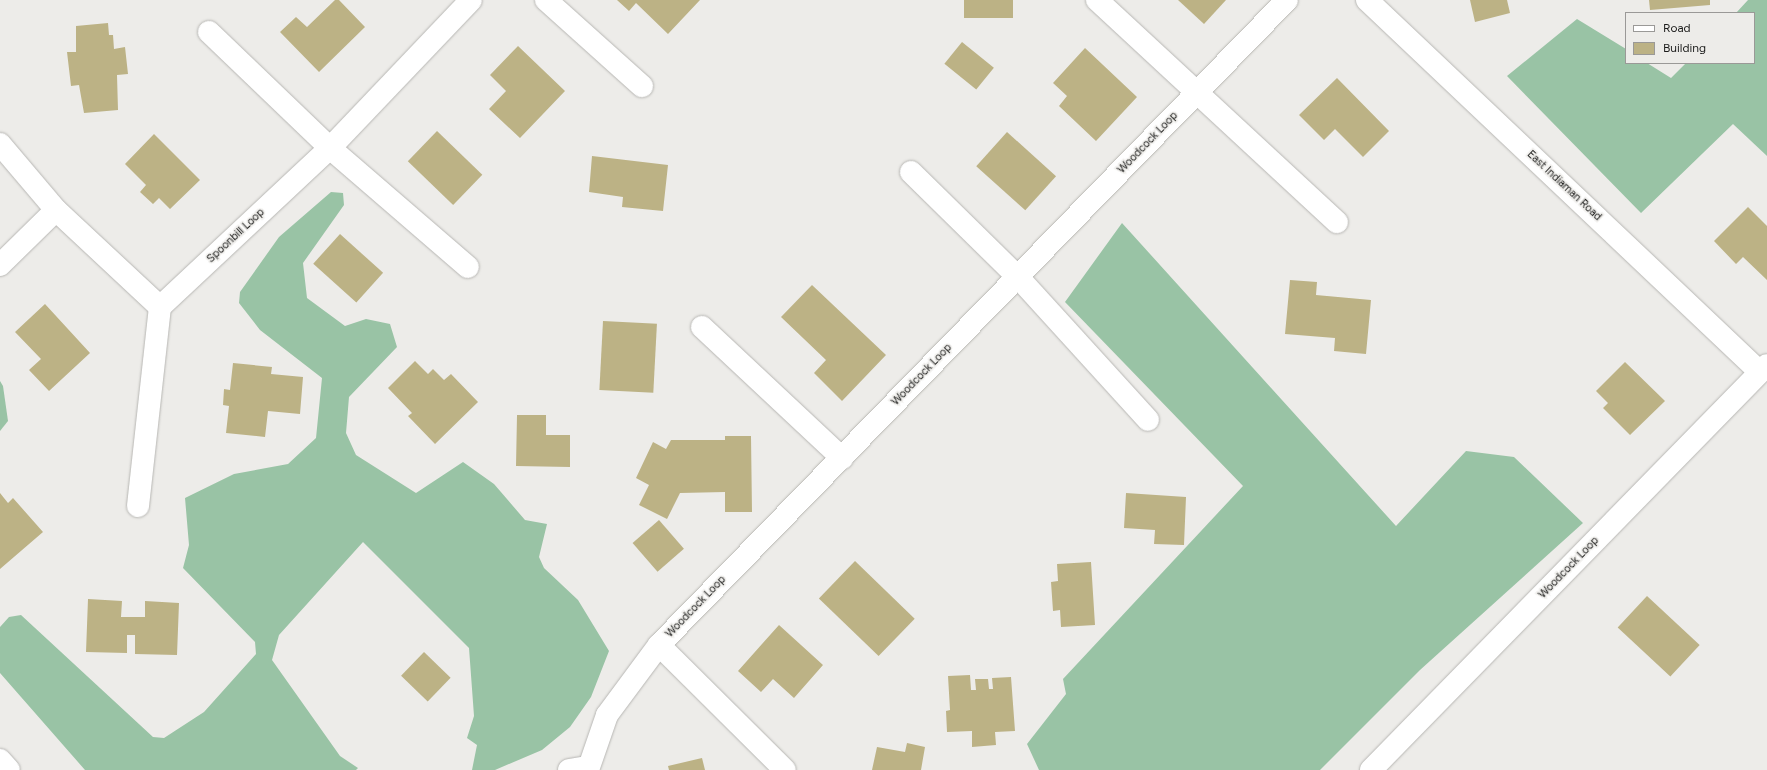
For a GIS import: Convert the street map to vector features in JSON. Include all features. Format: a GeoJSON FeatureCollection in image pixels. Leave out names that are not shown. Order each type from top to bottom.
{"type":"FeatureCollection","features":[{"type":"Feature","properties":{"kind":"street","name":"Spoonbill Loop"},"geometry":{"type":"LineString","coordinates":[[160,307],[330,148],[471,0]]}},
{"type":"Feature","properties":{"kind":"street"},"geometry":{"type":"LineString","coordinates":[[546,0],[642,86]]}},
{"type":"Feature","properties":{"kind":"street"},"geometry":{"type":"LineString","coordinates":[[1097,0],[1337,222]]}},
{"type":"Feature","properties":{"kind":"street","name":"Woodcock Loop"},"geometry":{"type":"LineString","coordinates":[[581,769],[606,716],[660,645],[1287,0]]}},
{"type":"Feature","properties":{"kind":"street","name":"East Indiaman Road"},"geometry":{"type":"LineString","coordinates":[[1367,0],[1764,369]]}},
{"type":"Feature","properties":{"kind":"street"},"geometry":{"type":"LineString","coordinates":[[209,32],[330,148],[468,267]]}},
{"type":"Feature","properties":{"kind":"street"},"geometry":{"type":"LineString","coordinates":[[0,144],[56,210],[160,307],[138,506]]}},
{"type":"Feature","properties":{"kind":"street"},"geometry":{"type":"LineString","coordinates":[[911,172],[1018,277],[1148,420]]}},
{"type":"Feature","properties":{"kind":"street"},"geometry":{"type":"LineString","coordinates":[[0,265],[56,210]]}},
{"type":"Feature","properties":{"kind":"street"},"geometry":{"type":"LineString","coordinates":[[702,327],[842,458]]}},
{"type":"Feature","properties":{"kind":"street","name":"Woodcock Loop"},"geometry":{"type":"LineString","coordinates":[[1371,770],[1764,369]]}},
{"type":"Feature","properties":{"kind":"street"},"geometry":{"type":"LineString","coordinates":[[660,645],[785,770]]}},
{"type":"Feature","properties":{"kind":"street"},"geometry":{"type":"LineString","coordinates":[[0,760],[9,770]]}},
{"type":"Feature","properties":{"kind":"green space"},"geometry":{"type":"Polygon","coordinates":[[[1748,0],[1767,0],[1767,156],[1733,124],[1641,213],[1507,76],[1577,19],[1625,48],[1625,64],[1649,64],[1671,78],[1685,64],[1755,64],[1755,12],[1737,12],[1748,0]]]}},
{"type":"Feature","properties":{"kind":"green space"},"geometry":{"type":"Polygon","coordinates":[[[331,192],[343,193],[344,205],[303,263],[307,298],[345,326],[366,319],[390,324],[397,347],[349,397],[346,433],[356,455],[416,493],[463,462],[494,484],[525,520],[547,524],[539,557],[544,568],[578,600],[609,651],[591,697],[570,727],[542,750],[495,770],[472,770],[477,745],[467,738],[474,716],[469,648],[363,542],[279,635],[272,660],[340,756],[358,768],[356,770],[85,770],[0,673],[0,627],[9,617],[21,615],[153,737],[164,738],[204,712],[256,654],[255,642],[183,568],[189,545],[185,498],[234,474],[288,464],[316,438],[322,378],[260,330],[239,303],[240,292],[279,237],[331,192]]]}},
{"type":"Feature","properties":{"kind":"green space"},"geometry":{"type":"Polygon","coordinates":[[[1122,223],[1396,526],[1466,451],[1514,457],[1583,523],[1420,670],[1320,770],[1039,770],[1027,744],[1066,694],[1063,679],[1243,486],[1065,302],[1122,223]]]}},
{"type":"Feature","properties":{"kind":"green space"},"geometry":{"type":"Polygon","coordinates":[[[0,381],[3,386],[8,421],[0,431],[0,381]]]}},
{"type":"Feature","properties":{"kind":"building"},"geometry":{"type":"Polygon","coordinates":[[[335,0],[339,0],[365,27],[319,72],[280,32],[296,17],[307,27],[335,0]]]}},
{"type":"Feature","properties":{"kind":"building"},"geometry":{"type":"Polygon","coordinates":[[[617,0],[700,0],[668,34],[636,3],[629,11],[617,0]]]}},
{"type":"Feature","properties":{"kind":"building"},"geometry":{"type":"Polygon","coordinates":[[[964,0],[1013,0],[1013,18],[964,18],[964,0]]]}},
{"type":"Feature","properties":{"kind":"building"},"geometry":{"type":"Polygon","coordinates":[[[1178,0],[1226,0],[1204,24],[1178,0]]]}},
{"type":"Feature","properties":{"kind":"building"},"geometry":{"type":"Polygon","coordinates":[[[1470,0],[1507,0],[1510,13],[1475,22],[1470,0]]]}},
{"type":"Feature","properties":{"kind":"building"},"geometry":{"type":"Polygon","coordinates":[[[1649,0],[1710,0],[1710,5],[1650,10],[1649,0]]]}},
{"type":"Feature","properties":{"kind":"building"},"geometry":{"type":"Polygon","coordinates":[[[108,23],[109,35],[113,35],[114,49],[125,47],[128,74],[117,75],[118,110],[84,113],[79,85],[71,86],[67,52],[76,52],[76,26],[108,23]]]}},
{"type":"Feature","properties":{"kind":"building"},"geometry":{"type":"Polygon","coordinates":[[[962,42],[994,68],[976,90],[944,64],[962,42]]]}},
{"type":"Feature","properties":{"kind":"building"},"geometry":{"type":"Polygon","coordinates":[[[518,46],[565,91],[520,138],[489,109],[506,91],[490,75],[518,46]]]}},
{"type":"Feature","properties":{"kind":"building"},"geometry":{"type":"Polygon","coordinates":[[[1085,48],[1137,97],[1096,141],[1059,106],[1067,96],[1053,83],[1085,48]]]}},
{"type":"Feature","properties":{"kind":"building"},"geometry":{"type":"Polygon","coordinates":[[[1337,78],[1389,131],[1363,157],[1335,129],[1324,140],[1299,115],[1337,78]]]}},
{"type":"Feature","properties":{"kind":"building"},"geometry":{"type":"Polygon","coordinates":[[[437,131],[482,175],[453,205],[408,161],[437,131]]]}},
{"type":"Feature","properties":{"kind":"building"},"geometry":{"type":"Polygon","coordinates":[[[1007,132],[1056,176],[1025,210],[976,166],[1007,132]]]}},
{"type":"Feature","properties":{"kind":"building"},"geometry":{"type":"Polygon","coordinates":[[[154,134],[200,180],[170,209],[159,198],[153,204],[140,192],[146,185],[125,164],[154,134]]]}},
{"type":"Feature","properties":{"kind":"building"},"geometry":{"type":"Polygon","coordinates":[[[592,156],[668,165],[663,211],[622,207],[623,197],[589,192],[592,156]]]}},
{"type":"Feature","properties":{"kind":"building"},"geometry":{"type":"Polygon","coordinates":[[[1748,207],[1767,226],[1767,280],[1743,257],[1736,264],[1714,241],[1748,207]]]}},
{"type":"Feature","properties":{"kind":"building"},"geometry":{"type":"Polygon","coordinates":[[[340,234],[383,273],[356,303],[313,264],[340,234]]]}},
{"type":"Feature","properties":{"kind":"building"},"geometry":{"type":"Polygon","coordinates":[[[1290,280],[1317,282],[1316,295],[1371,300],[1366,354],[1334,351],[1335,338],[1285,334],[1290,280]]]}},
{"type":"Feature","properties":{"kind":"building"},"geometry":{"type":"Polygon","coordinates":[[[812,285],[886,355],[842,401],[814,373],[826,360],[781,317],[812,285]]]}},
{"type":"Feature","properties":{"kind":"building"},"geometry":{"type":"Polygon","coordinates":[[[45,304],[90,353],[49,391],[29,370],[41,359],[15,332],[45,304]]]}},
{"type":"Feature","properties":{"kind":"building"},"geometry":{"type":"Polygon","coordinates":[[[603,321],[657,324],[653,393],[599,390],[603,321]]]}},
{"type":"Feature","properties":{"kind":"building"},"geometry":{"type":"Polygon","coordinates":[[[415,361],[428,374],[433,369],[444,380],[451,374],[478,402],[435,444],[408,416],[412,413],[388,388],[415,361]]]}},
{"type":"Feature","properties":{"kind":"building"},"geometry":{"type":"Polygon","coordinates":[[[1625,362],[1665,401],[1630,435],[1603,408],[1608,403],[1596,391],[1625,362]]]}},
{"type":"Feature","properties":{"kind":"building"},"geometry":{"type":"Polygon","coordinates":[[[233,363],[272,367],[271,374],[303,377],[300,414],[268,411],[265,437],[226,433],[229,406],[223,405],[224,389],[230,390],[233,363]]]}},
{"type":"Feature","properties":{"kind":"building"},"geometry":{"type":"Polygon","coordinates":[[[517,415],[546,415],[546,435],[570,435],[570,467],[516,466],[517,415]]]}},
{"type":"Feature","properties":{"kind":"building"},"geometry":{"type":"Polygon","coordinates":[[[725,436],[751,436],[752,512],[725,512],[725,492],[680,493],[667,519],[639,505],[649,485],[636,478],[653,442],[666,449],[671,440],[725,440],[725,436]]]}},
{"type":"Feature","properties":{"kind":"building"},"geometry":{"type":"Polygon","coordinates":[[[0,493],[8,503],[13,498],[43,532],[0,569],[0,493]]]}},
{"type":"Feature","properties":{"kind":"building"},"geometry":{"type":"Polygon","coordinates":[[[1126,493],[1186,497],[1184,545],[1154,544],[1155,530],[1124,528],[1126,493]]]}},
{"type":"Feature","properties":{"kind":"building"},"geometry":{"type":"Polygon","coordinates":[[[659,520],[684,549],[658,572],[633,543],[659,520]]]}},
{"type":"Feature","properties":{"kind":"building"},"geometry":{"type":"Polygon","coordinates":[[[855,561],[915,619],[879,656],[819,598],[855,561]]]}},
{"type":"Feature","properties":{"kind":"building"},"geometry":{"type":"Polygon","coordinates":[[[1091,562],[1095,625],[1061,627],[1060,610],[1053,611],[1051,582],[1058,581],[1057,564],[1091,562]]]}},
{"type":"Feature","properties":{"kind":"building"},"geometry":{"type":"Polygon","coordinates":[[[1647,596],[1700,645],[1670,677],[1618,627],[1647,596]]]}},
{"type":"Feature","properties":{"kind":"building"},"geometry":{"type":"Polygon","coordinates":[[[88,599],[122,601],[121,617],[145,617],[145,601],[179,603],[177,655],[135,654],[135,635],[127,635],[127,653],[86,652],[88,599]]]}},
{"type":"Feature","properties":{"kind":"building"},"geometry":{"type":"Polygon","coordinates":[[[779,625],[823,665],[794,698],[773,679],[761,692],[738,671],[779,625]]]}},
{"type":"Feature","properties":{"kind":"building"},"geometry":{"type":"Polygon","coordinates":[[[424,652],[451,678],[428,701],[401,676],[424,652]]]}},
{"type":"Feature","properties":{"kind":"building"},"geometry":{"type":"Polygon","coordinates":[[[970,675],[971,690],[976,690],[975,679],[988,679],[989,689],[993,689],[992,678],[1011,677],[1015,731],[995,732],[996,745],[972,747],[972,731],[947,732],[946,711],[950,710],[948,676],[970,675]]]}},
{"type":"Feature","properties":{"kind":"building"},"geometry":{"type":"Polygon","coordinates":[[[907,743],[925,747],[921,770],[872,770],[877,747],[905,752],[907,743]]]}},
{"type":"Feature","properties":{"kind":"building"},"geometry":{"type":"Polygon","coordinates":[[[702,758],[705,770],[669,770],[668,766],[702,758]]]}}]}
